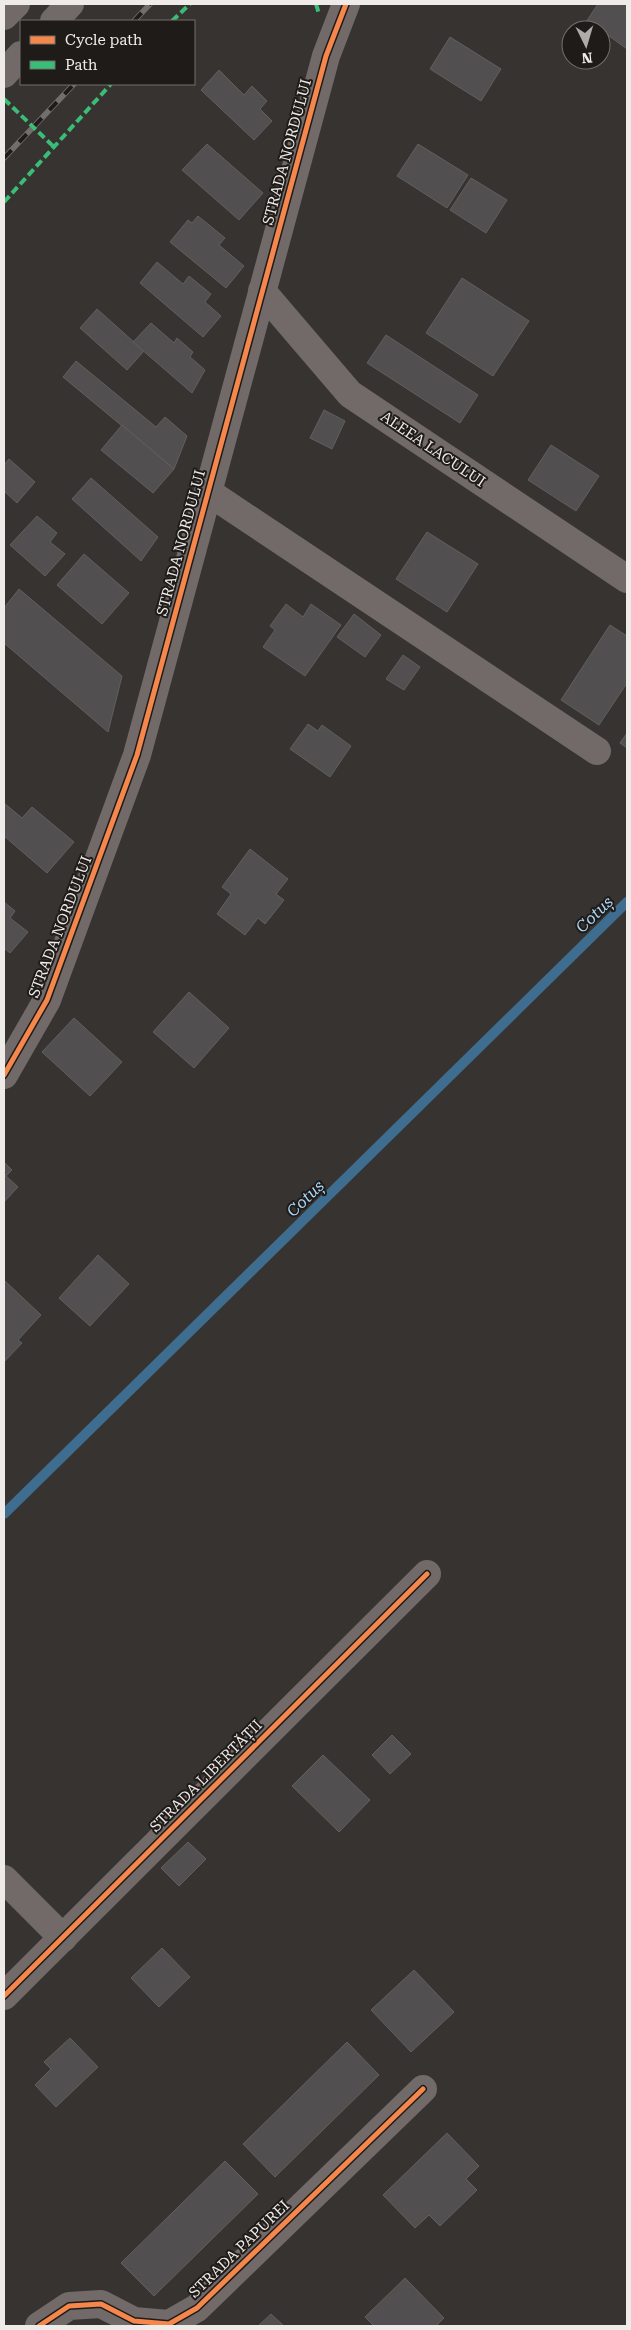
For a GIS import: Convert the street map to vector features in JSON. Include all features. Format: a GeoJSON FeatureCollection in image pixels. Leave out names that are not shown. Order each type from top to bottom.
{"type":"FeatureCollection","features":[{"type":"Feature","properties":{"kind":"street"},"geometry":{"type":"LineString","coordinates":[[4,16],[16,4]]}},
{"type":"Feature","properties":{"kind":"street"},"geometry":{"type":"LineString","coordinates":[[55,20],[70,4]]}},
{"type":"Feature","properties":{"kind":"street","name":"STRADA NORDULUI"},"geometry":{"type":"LineString","coordinates":[[4,1075],[47,1000],[137,755],[326,56],[346,4]]}},
{"type":"Feature","properties":{"kind":"street"},"geometry":{"type":"LineString","coordinates":[[4,74],[20,56]]}},
{"type":"Feature","properties":{"kind":"street","name":"ALEEA LACULUI"},"geometry":{"type":"LineString","coordinates":[[262,292],[350,394],[627,580]]}},
{"type":"Feature","properties":{"kind":"street","name":"STRADA NORDULUI"},"geometry":{"type":"LineString","coordinates":[[208,492],[597,752]]}},
{"type":"Feature","properties":{"kind":"street","name":"STRADA LIBERTĂȚII"},"geometry":{"type":"LineString","coordinates":[[4,1996],[427,1574]]}},
{"type":"Feature","properties":{"kind":"street"},"geometry":{"type":"LineString","coordinates":[[4,1879],[62,1938]]}},
{"type":"Feature","properties":{"kind":"street","name":"STRADA PAPUREI"},"geometry":{"type":"LineString","coordinates":[[39,2326],[69,2306],[101,2304],[134,2321],[169,2324],[196,2308],[423,2089]]}},
{"type":"Feature","properties":{"kind":"building"},"geometry":{"type":"Polygon","coordinates":[[[598,4],[627,4],[627,49],[611,37],[611,20],[587,20],[598,4]]]}},
{"type":"Feature","properties":{"kind":"building"},"geometry":{"type":"Polygon","coordinates":[[[450,37],[501,69],[481,101],[430,69],[450,37]]]}},
{"type":"Feature","properties":{"kind":"building"},"geometry":{"type":"Polygon","coordinates":[[[219,70],[244,95],[252,86],[267,101],[260,109],[272,121],[254,140],[201,90],[219,70]]]}},
{"type":"Feature","properties":{"kind":"building"},"geometry":{"type":"Polygon","coordinates":[[[207,144],[263,193],[239,220],[182,170],[207,144]]]}},
{"type":"Feature","properties":{"kind":"building"},"geometry":{"type":"Polygon","coordinates":[[[418,144],[468,175],[447,208],[397,176],[418,144]]]}},
{"type":"Feature","properties":{"kind":"building"},"geometry":{"type":"Polygon","coordinates":[[[471,178],[507,200],[486,233],[450,210],[471,178]]]}},
{"type":"Feature","properties":{"kind":"building"},"geometry":{"type":"Polygon","coordinates":[[[198,216],[225,238],[219,245],[244,266],[226,288],[170,242],[188,220],[192,223],[198,216]]]}},
{"type":"Feature","properties":{"kind":"building"},"geometry":{"type":"Polygon","coordinates":[[[157,262],[183,284],[189,276],[211,294],[205,302],[221,316],[203,337],[140,283],[157,262]]]}},
{"type":"Feature","properties":{"kind":"building"},"geometry":{"type":"Polygon","coordinates":[[[462,278],[529,321],[493,376],[426,333],[462,278]]]}},
{"type":"Feature","properties":{"kind":"building"},"geometry":{"type":"Polygon","coordinates":[[[97,309],[144,351],[127,370],[80,328],[97,309]]]}},
{"type":"Feature","properties":{"kind":"building"},"geometry":{"type":"Polygon","coordinates":[[[151,323],[174,343],[177,338],[193,352],[190,357],[205,370],[192,393],[133,342],[151,323]]]}},
{"type":"Feature","properties":{"kind":"building"},"geometry":{"type":"Polygon","coordinates":[[[386,335],[478,395],[460,423],[367,363],[386,335]]]}},
{"type":"Feature","properties":{"kind":"building"},"geometry":{"type":"Polygon","coordinates":[[[76,361],[156,427],[165,417],[187,436],[174,469],[63,377],[76,361]]]}},
{"type":"Feature","properties":{"kind":"building"},"geometry":{"type":"Polygon","coordinates":[[[324,410],[345,421],[332,449],[310,438],[324,410]]]}},
{"type":"Feature","properties":{"kind":"building"},"geometry":{"type":"Polygon","coordinates":[[[122,425],[174,469],[153,493],[101,450],[122,425]]]}},
{"type":"Feature","properties":{"kind":"building"},"geometry":{"type":"Polygon","coordinates":[[[551,445],[599,476],[576,511],[528,480],[551,445]]]}},
{"type":"Feature","properties":{"kind":"building"},"geometry":{"type":"Polygon","coordinates":[[[9,459],[35,482],[17,503],[4,491],[4,465],[9,459]]]}},
{"type":"Feature","properties":{"kind":"building"},"geometry":{"type":"Polygon","coordinates":[[[91,478],[158,537],[141,561],[72,499],[91,478]]]}},
{"type":"Feature","properties":{"kind":"building"},"geometry":{"type":"Polygon","coordinates":[[[37,516],[57,533],[50,542],[65,554],[45,576],[10,545],[37,516]]]}},
{"type":"Feature","properties":{"kind":"building"},"geometry":{"type":"Polygon","coordinates":[[[427,532],[478,564],[447,612],[396,579],[427,532]]]}},
{"type":"Feature","properties":{"kind":"building"},"geometry":{"type":"Polygon","coordinates":[[[84,554],[129,593],[102,624],[57,585],[84,554]]]}},
{"type":"Feature","properties":{"kind":"building"},"geometry":{"type":"Polygon","coordinates":[[[19,589],[122,676],[108,732],[4,643],[4,608],[19,589]]]}},
{"type":"Feature","properties":{"kind":"building"},"geometry":{"type":"Polygon","coordinates":[[[286,604],[303,617],[311,604],[341,625],[305,676],[263,647],[275,630],[270,626],[286,604]]]}},
{"type":"Feature","properties":{"kind":"building"},"geometry":{"type":"Polygon","coordinates":[[[354,614],[381,635],[365,657],[337,637],[354,614]]]}},
{"type":"Feature","properties":{"kind":"building"},"geometry":{"type":"Polygon","coordinates":[[[610,625],[627,636],[627,683],[599,725],[561,700],[610,625]]]}},
{"type":"Feature","properties":{"kind":"building"},"geometry":{"type":"Polygon","coordinates":[[[403,655],[420,667],[404,690],[386,679],[403,655]]]}},
{"type":"Feature","properties":{"kind":"building"},"geometry":{"type":"Polygon","coordinates":[[[308,724],[318,731],[322,725],[351,746],[330,777],[290,749],[308,724]]]}},
{"type":"Feature","properties":{"kind":"building"},"geometry":{"type":"Polygon","coordinates":[[[627,733],[627,748],[620,743],[627,733]]]}},
{"type":"Feature","properties":{"kind":"building"},"geometry":{"type":"Polygon","coordinates":[[[4,803],[22,818],[32,807],[74,842],[47,873],[4,836],[4,803]]]}},
{"type":"Feature","properties":{"kind":"building"},"geometry":{"type":"Polygon","coordinates":[[[250,849],[288,879],[276,894],[284,900],[265,924],[258,918],[245,935],[217,914],[231,894],[222,887],[250,849]]]}},
{"type":"Feature","properties":{"kind":"building"},"geometry":{"type":"Polygon","coordinates":[[[4,902],[15,911],[10,918],[28,932],[10,953],[4,948],[4,902]]]}},
{"type":"Feature","properties":{"kind":"building"},"geometry":{"type":"Polygon","coordinates":[[[189,992],[229,1028],[194,1068],[153,1032],[189,992]]]}},
{"type":"Feature","properties":{"kind":"building"},"geometry":{"type":"Polygon","coordinates":[[[74,1018],[122,1062],[90,1096],[42,1052],[74,1018]]]}},
{"type":"Feature","properties":{"kind":"building"},"geometry":{"type":"Polygon","coordinates":[[[4,1162],[12,1170],[6,1176],[18,1187],[4,1202],[4,1162]]]}},
{"type":"Feature","properties":{"kind":"building"},"geometry":{"type":"Polygon","coordinates":[[[98,1255],[129,1284],[90,1326],[59,1298],[98,1255]]]}},
{"type":"Feature","properties":{"kind":"building"},"geometry":{"type":"Polygon","coordinates":[[[4,1280],[41,1315],[18,1340],[22,1343],[4,1362],[4,1280]]]}},
{"type":"Feature","properties":{"kind":"building"},"geometry":{"type":"Polygon","coordinates":[[[392,1735],[411,1754],[390,1774],[372,1755],[392,1735]]]}},
{"type":"Feature","properties":{"kind":"building"},"geometry":{"type":"Polygon","coordinates":[[[323,1755],[370,1800],[339,1832],[292,1786],[323,1755]]]}},
{"type":"Feature","properties":{"kind":"building"},"geometry":{"type":"Polygon","coordinates":[[[188,1842],[206,1859],[179,1886],[161,1868],[188,1842]]]}},
{"type":"Feature","properties":{"kind":"building"},"geometry":{"type":"Polygon","coordinates":[[[162,1948],[190,1977],[159,2007],[131,1978],[162,1948]]]}},
{"type":"Feature","properties":{"kind":"building"},"geometry":{"type":"Polygon","coordinates":[[[414,1970],[454,2012],[411,2052],[371,2010],[414,1970]]]}},
{"type":"Feature","properties":{"kind":"building"},"geometry":{"type":"Polygon","coordinates":[[[70,2038],[98,2067],[56,2107],[35,2085],[51,2069],[44,2062],[70,2038]]]}},
{"type":"Feature","properties":{"kind":"building"},"geometry":{"type":"Polygon","coordinates":[[[347,2042],[379,2075],[275,2177],[243,2144],[347,2042]]]}},
{"type":"Feature","properties":{"kind":"building"},"geometry":{"type":"Polygon","coordinates":[[[447,2133],[479,2166],[466,2179],[477,2190],[440,2226],[429,2215],[415,2228],[383,2195],[447,2133]]]}},
{"type":"Feature","properties":{"kind":"building"},"geometry":{"type":"Polygon","coordinates":[[[225,2161],[258,2194],[154,2296],[121,2263],[225,2161]]]}},
{"type":"Feature","properties":{"kind":"building"},"geometry":{"type":"Polygon","coordinates":[[[405,2278],[444,2318],[436,2326],[374,2326],[365,2317],[405,2278]]]}},
{"type":"Feature","properties":{"kind":"building"},"geometry":{"type":"Polygon","coordinates":[[[271,2314],[284,2326],[258,2326],[271,2314]]]}},
{"type":"Feature","properties":{"kind":"waterway","name":"Cotuș"},"geometry":{"type":"LineString","coordinates":[[4,1514],[627,902]]}},
{"type":"Feature","properties":{"kind":"railway"},"geometry":{"type":"LineString","coordinates":[[135,20],[150,4]]}},
{"type":"Feature","properties":{"kind":"railway"},"geometry":{"type":"LineString","coordinates":[[4,158],[73,85]]}},
{"type":"Feature","properties":{"kind":"marked path"},"geometry":{"type":"LineString","coordinates":[[173,20],[190,4]]}},
{"type":"Feature","properties":{"kind":"marked path"},"geometry":{"type":"LineString","coordinates":[[316,4],[319,14]]}},
{"type":"Feature","properties":{"kind":"marked path"},"geometry":{"type":"LineString","coordinates":[[4,202],[110,85]]}},
{"type":"Feature","properties":{"kind":"marked path"},"geometry":{"type":"LineString","coordinates":[[4,99],[54,147]]}},
{"type":"Feature","properties":{"kind":"cycle path"},"geometry":{"type":"LineString","coordinates":[[4,1075],[47,1000],[137,755],[326,56],[346,4]]}},
{"type":"Feature","properties":{"kind":"cycle path"},"geometry":{"type":"LineString","coordinates":[[4,1996],[427,1574]]}},
{"type":"Feature","properties":{"kind":"cycle path"},"geometry":{"type":"LineString","coordinates":[[39,2326],[69,2306],[101,2304],[134,2321],[169,2324],[197,2308],[423,2089]]}}]}
